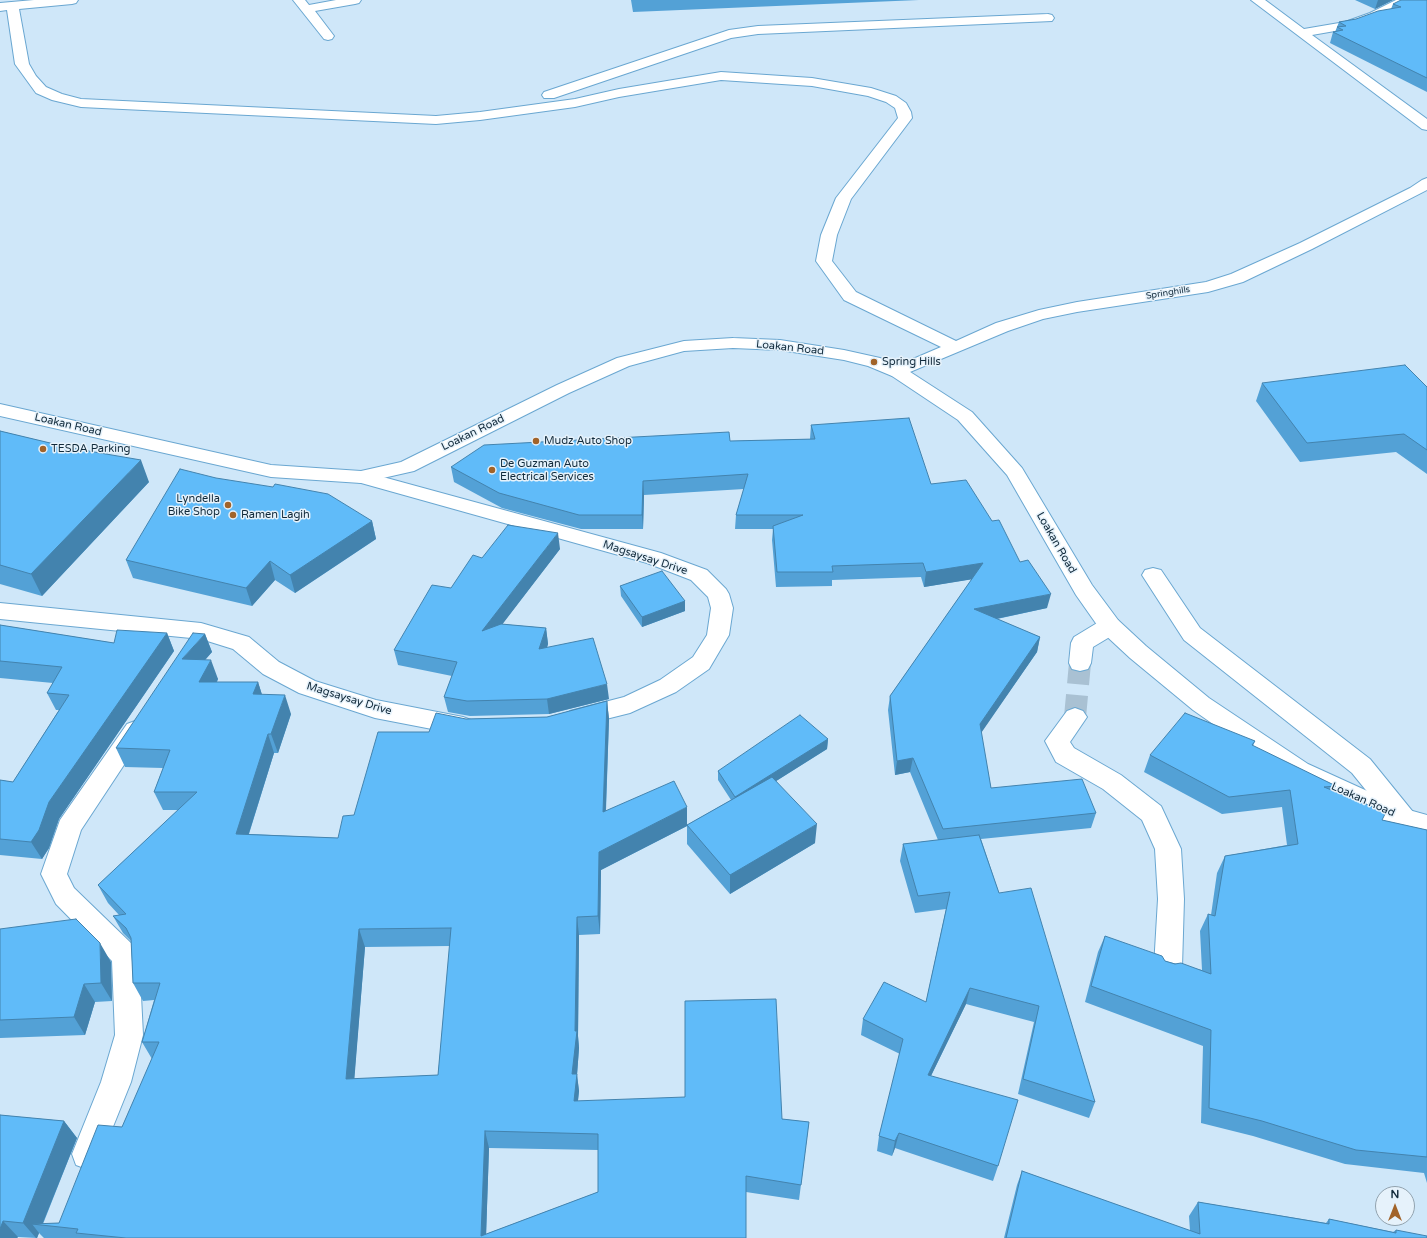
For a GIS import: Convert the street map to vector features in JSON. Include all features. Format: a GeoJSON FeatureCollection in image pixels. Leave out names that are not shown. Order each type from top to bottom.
{"type":"FeatureCollection","features":[{"type":"Feature","properties":{"kind":"street"},"geometry":{"type":"LineString","coordinates":[[72,0],[7,7],[22,64],[41,90],[57,98],[81,103],[137,107],[436,120],[480,116],[575,103],[684,81],[721,76],[812,82],[870,92],[891,99],[901,106],[905,118],[844,198],[829,235],[824,261],[850,296],[955,347]]}},
{"type":"Feature","properties":{"kind":"street"},"geometry":{"type":"LineString","coordinates":[[303,5],[355,0]]}},
{"type":"Feature","properties":{"kind":"street"},"geometry":{"type":"LineString","coordinates":[[1257,0],[1427,126]]}},
{"type":"Feature","properties":{"kind":"street"},"geometry":{"type":"LineString","coordinates":[[1303,33],[1348,25],[1374,16],[1405,0]]}},
{"type":"Feature","properties":{"kind":"street"},"geometry":{"type":"LineString","coordinates":[[303,5],[328,36]]}},
{"type":"Feature","properties":{"kind":"street"},"geometry":{"type":"LineString","coordinates":[[436,120],[516,105],[578,86],[729,34],[758,30],[1048,18]]}},
{"type":"Feature","properties":{"kind":"street","name":"Springhills"},"geometry":{"type":"LineString","coordinates":[[898,372],[1002,328],[1039,315],[1077,307],[1208,287],[1237,278],[1306,246],[1415,191],[1427,183]]}},
{"type":"Feature","properties":{"kind":"street","name":"Loakan Road"},"geometry":{"type":"LineString","coordinates":[[0,410],[271,471],[361,478],[407,467],[563,389],[616,365],[684,346],[733,343],[780,345],[851,356],[874,362],[898,372],[965,416],[1015,472],[1084,590],[1110,626],[1138,652],[1201,704],[1299,772],[1404,819],[1427,826]]}},
{"type":"Feature","properties":{"kind":"street","name":"Magsaysay Drive"},"geometry":{"type":"LineString","coordinates":[[361,478],[654,558],[699,576],[718,594],[722,608],[718,635],[701,663],[668,686],[630,704],[556,723]]}},
{"type":"Feature","properties":{"kind":"street"},"geometry":{"type":"LineString","coordinates":[[1153,575],[1192,634],[1361,766],[1404,819]]}},
{"type":"Feature","properties":{"kind":"street","name":"Magsaysay Drive"},"geometry":{"type":"LineString","coordinates":[[3,617],[195,641],[241,643],[271,668],[307,687],[375,710],[470,727],[486,727]]}},
{"type":"Feature","properties":{"kind":"street"},"geometry":{"type":"LineString","coordinates":[[1080,663],[1082,643],[1110,626]]}},
{"type":"Feature","properties":{"kind":"street"},"geometry":{"type":"LineString","coordinates":[[77,1179],[116,1082],[129,1035],[125,956],[65,896],[54,874],[69,827],[148,709]]}},
{"type":"Feature","properties":{"kind":"street"},"geometry":{"type":"LineString","coordinates":[[1075,717],[1057,741],[1065,755],[1112,782],[1152,813],[1168,849],[1171,899],[1168,967]]}},
{"type":"Feature","properties":{"kind":"building"},"geometry":{"type":"Polygon","coordinates":[[[1401,0],[1427,0],[1427,78],[1333,32],[1343,30],[1337,27],[1346,26],[1339,22],[1356,19],[1378,11],[1401,7],[1393,4],[1401,0]]]}},
{"type":"Feature","properties":{"kind":"building"},"geometry":{"type":"Polygon","coordinates":[[[1405,365],[1427,387],[1427,450],[1404,434],[1307,443],[1262,383],[1405,365]]]}},
{"type":"Feature","properties":{"kind":"building"},"geometry":{"type":"Polygon","coordinates":[[[909,418],[931,484],[966,480],[992,521],[999,520],[1020,562],[1028,560],[1051,594],[974,609],[1040,637],[980,724],[991,788],[1082,779],[1096,813],[943,829],[913,758],[897,761],[890,696],[983,563],[926,572],[923,563],[832,566],[833,572],[777,572],[773,526],[803,515],[736,515],[748,474],[643,481],[642,515],[579,515],[499,493],[451,467],[484,445],[729,432],[730,441],[815,439],[811,425],[909,418]]]}},
{"type":"Feature","properties":{"kind":"building"},"geometry":{"type":"Polygon","coordinates":[[[0,431],[71,448],[141,460],[31,574],[0,565],[0,431]]]}},
{"type":"Feature","properties":{"kind":"building"},"geometry":{"type":"Polygon","coordinates":[[[180,469],[216,478],[273,487],[275,484],[328,494],[372,521],[290,575],[270,561],[246,588],[126,560],[180,469]]]}},
{"type":"Feature","properties":{"kind":"building"},"geometry":{"type":"Polygon","coordinates":[[[508,525],[558,533],[482,631],[501,624],[546,628],[539,649],[593,638],[607,684],[547,699],[467,701],[444,697],[457,662],[394,650],[432,585],[451,588],[473,555],[482,558],[508,525]]]}},
{"type":"Feature","properties":{"kind":"building"},"geometry":{"type":"Polygon","coordinates":[[[662,571],[685,601],[642,617],[620,586],[662,571]]]}},
{"type":"Feature","properties":{"kind":"building"},"geometry":{"type":"Polygon","coordinates":[[[0,625],[114,643],[117,630],[167,633],[49,802],[39,830],[31,842],[0,839],[0,780],[13,782],[69,695],[47,693],[62,667],[0,661],[0,625]]]}},
{"type":"Feature","properties":{"kind":"building"},"geometry":{"type":"Polygon","coordinates":[[[193,633],[205,634],[182,659],[211,660],[199,682],[258,682],[253,694],[285,695],[271,734],[268,734],[236,834],[338,838],[343,816],[354,815],[378,732],[429,732],[436,713],[466,719],[547,717],[607,701],[603,812],[674,781],[687,807],[599,852],[598,916],[577,917],[575,1031],[577,1031],[572,1074],[577,1074],[574,1101],[685,1097],[685,1001],[776,999],[782,1119],[809,1122],[801,1185],[746,1176],[746,1238],[126,1238],[76,1233],[78,1229],[32,1224],[59,1223],[98,1125],[122,1127],[159,1042],[142,1042],[160,983],[133,983],[131,938],[126,928],[113,916],[126,914],[98,885],[197,792],[154,792],[170,750],[116,748],[193,633]],[[451,928],[359,929],[346,1079],[438,1075],[451,928]],[[485,1131],[481,1236],[598,1192],[598,1134],[485,1131]]]}},
{"type":"Feature","properties":{"kind":"building"},"geometry":{"type":"Polygon","coordinates":[[[1185,713],[1255,741],[1252,745],[1336,786],[1324,787],[1386,812],[1382,820],[1427,830],[1427,1157],[1356,1150],[1262,1121],[1209,1108],[1211,1030],[1091,986],[1105,936],[1162,956],[1165,961],[1175,964],[1181,963],[1211,974],[1208,914],[1215,916],[1225,856],[1298,844],[1290,790],[1229,797],[1150,755],[1185,713]]]}},
{"type":"Feature","properties":{"kind":"building"},"geometry":{"type":"Polygon","coordinates":[[[800,715],[828,739],[735,797],[718,771],[800,715]]]}},
{"type":"Feature","properties":{"kind":"building"},"geometry":{"type":"Polygon","coordinates":[[[772,777],[817,824],[730,875],[687,825],[772,777]]]}},
{"type":"Feature","properties":{"kind":"building"},"geometry":{"type":"Polygon","coordinates":[[[979,835],[999,893],[1031,888],[1095,1102],[1023,1079],[1039,1006],[970,988],[928,1075],[1018,1100],[998,1166],[899,1133],[895,1141],[879,1136],[903,1039],[863,1019],[884,982],[926,1002],[950,892],[918,896],[903,844],[979,835]]]}},
{"type":"Feature","properties":{"kind":"building"},"geometry":{"type":"Polygon","coordinates":[[[76,919],[100,943],[101,983],[84,984],[74,1017],[0,1020],[0,929],[76,919]]]}},
{"type":"Feature","properties":{"kind":"building"},"geometry":{"type":"Polygon","coordinates":[[[0,1115],[64,1121],[23,1223],[3,1221],[0,1229],[0,1115]]]}},
{"type":"Feature","properties":{"kind":"building"},"geometry":{"type":"Polygon","coordinates":[[[1022,1171],[1200,1234],[1198,1202],[1329,1224],[1329,1219],[1396,1233],[1396,1230],[1427,1236],[1427,1238],[1006,1238],[1022,1171]]]}},
{"type":"Feature","properties":{"kind":"tunnel"},"geometry":{"type":"LineString","coordinates":[[1075,717],[1080,663]]}},
{"type":"Feature","properties":{"kind":"place","name":"Spring Hills"},"geometry":{"type":"Point","coordinates":[874,362]}},
{"type":"Feature","properties":{"kind":"place","name":"Mudz Auto Shop"},"geometry":{"type":"Point","coordinates":[536,441]}},
{"type":"Feature","properties":{"kind":"place","name":"TESDA Parking"},"geometry":{"type":"Point","coordinates":[43,449]}},
{"type":"Feature","properties":{"kind":"place","name":"De Guzman Auto Electrical Services"},"geometry":{"type":"Point","coordinates":[492,470]}},
{"type":"Feature","properties":{"kind":"place","name":"Lyndella Bike Shop"},"geometry":{"type":"Point","coordinates":[228,505]}},
{"type":"Feature","properties":{"kind":"place","name":"Ramen Lagih"},"geometry":{"type":"Point","coordinates":[233,515]}}]}
